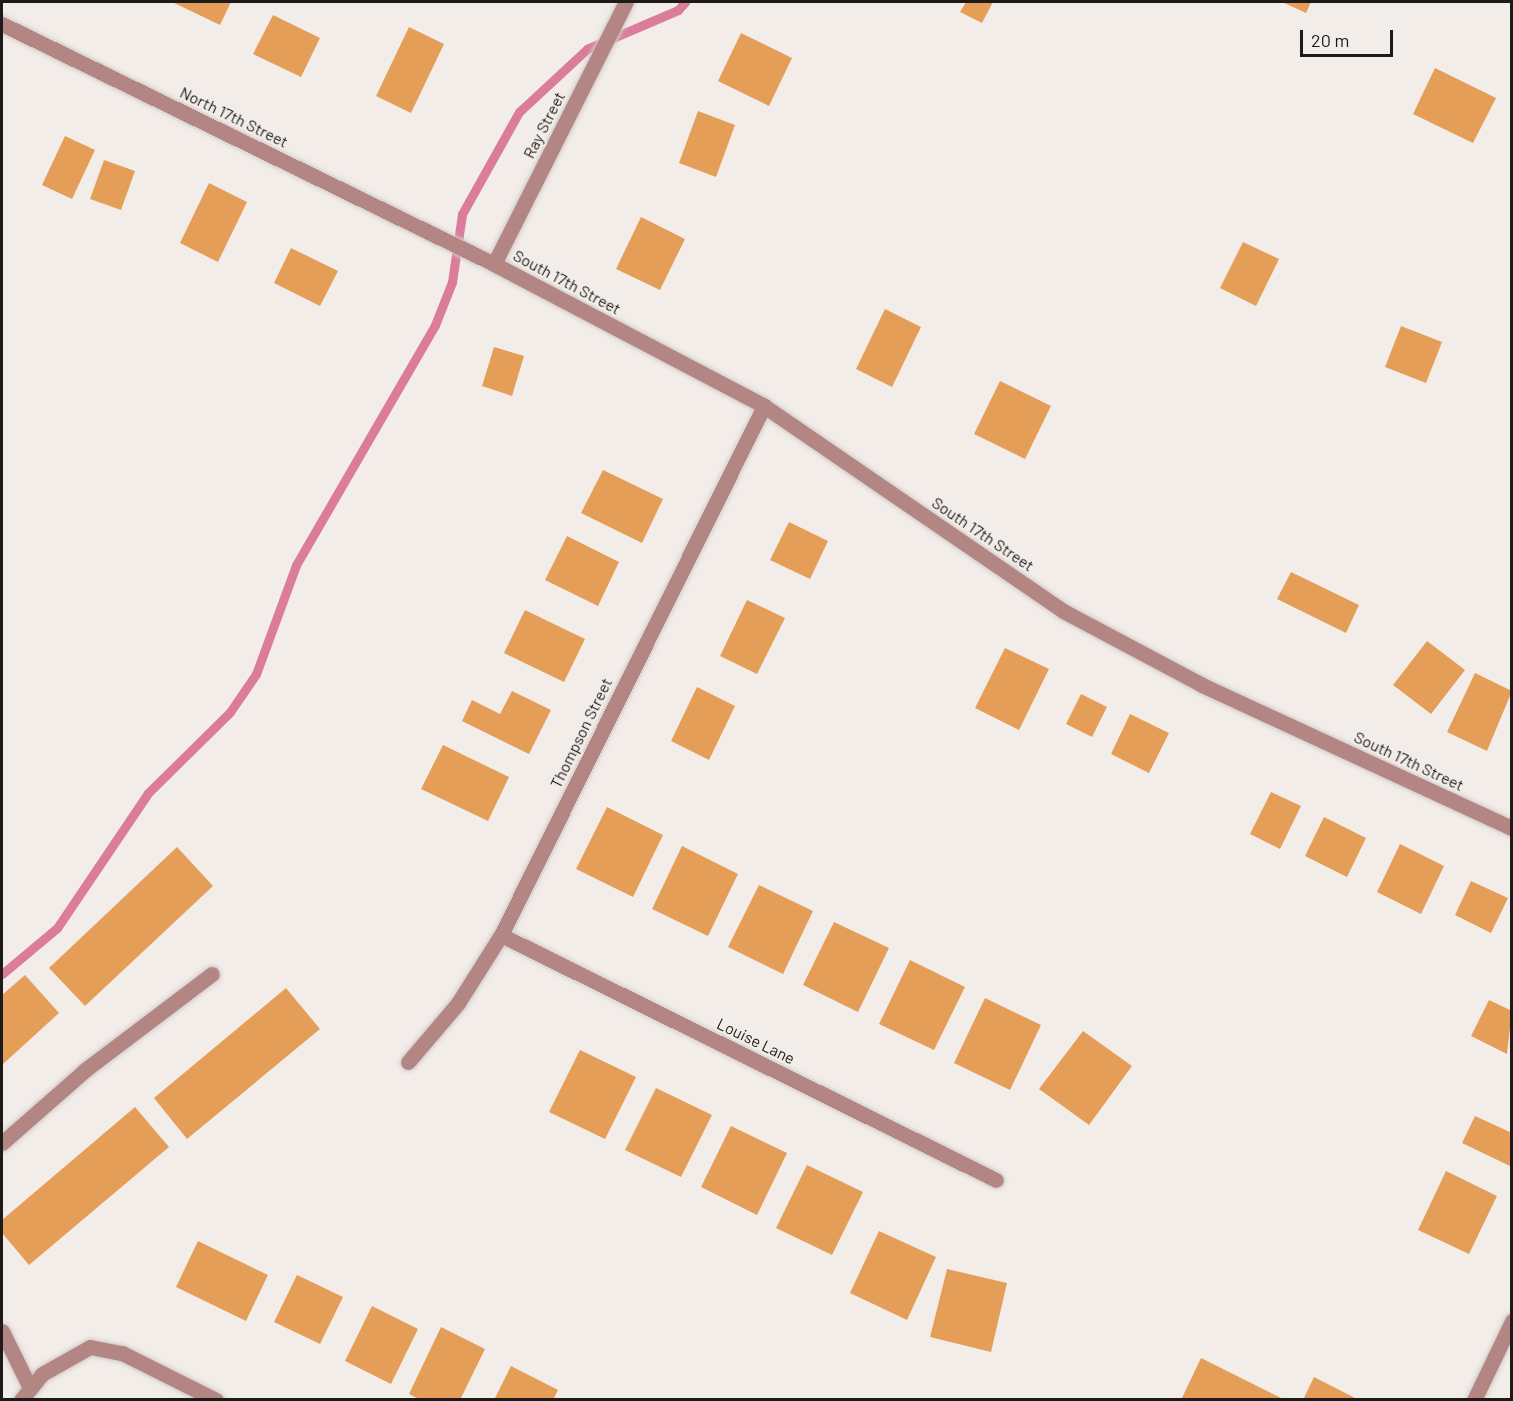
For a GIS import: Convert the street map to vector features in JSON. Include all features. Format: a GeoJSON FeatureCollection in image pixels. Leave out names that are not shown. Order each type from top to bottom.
{"type":"FeatureCollection","features":[{"type":"Feature","properties":{"kind":"street","name":"Ray Street"},"geometry":{"type":"LineString","coordinates":[[494,264],[626,2]]}},
{"type":"Feature","properties":{"kind":"street","name":"North 17th Street"},"geometry":{"type":"LineString","coordinates":[[2,24],[450,242]]}},
{"type":"Feature","properties":{"kind":"street","name":"South 17th Street"},"geometry":{"type":"LineString","coordinates":[[450,242],[764,406],[1063,611],[1202,685],[1512,828]]}},
{"type":"Feature","properties":{"kind":"street","name":"Thompson Street"},"geometry":{"type":"LineString","coordinates":[[408,1062],[458,1003],[501,935],[764,406]]}},
{"type":"Feature","properties":{"kind":"street","name":"Louise Lane"},"geometry":{"type":"LineString","coordinates":[[501,935],[996,1180]]}},
{"type":"Feature","properties":{"kind":"street"},"geometry":{"type":"LineString","coordinates":[[2,1143],[84,1070],[212,975]]}},
{"type":"Feature","properties":{"kind":"street"},"geometry":{"type":"LineString","coordinates":[[1474,1400],[1512,1321]]}},
{"type":"Feature","properties":{"kind":"street"},"geometry":{"type":"LineString","coordinates":[[2,1331],[26,1394]]}},
{"type":"Feature","properties":{"kind":"street"},"geometry":{"type":"LineString","coordinates":[[26,1394],[42,1374],[90,1347],[122,1353],[216,1400]]}},
{"type":"Feature","properties":{"kind":"building"},"geometry":{"type":"Polygon","coordinates":[[[172,2],[231,2],[220,25],[172,2]]]}},
{"type":"Feature","properties":{"kind":"building"},"geometry":{"type":"Polygon","coordinates":[[[966,2],[993,2],[982,23],[960,12],[966,2]]]}},
{"type":"Feature","properties":{"kind":"building"},"geometry":{"type":"Polygon","coordinates":[[[1282,2],[1311,2],[1306,13],[1282,2]]]}},
{"type":"Feature","properties":{"kind":"building"},"geometry":{"type":"Polygon","coordinates":[[[273,15],[320,38],[301,77],[253,54],[273,15]]]}},
{"type":"Feature","properties":{"kind":"building"},"geometry":{"type":"Polygon","coordinates":[[[409,27],[444,44],[411,113],[376,96],[409,27]]]}},
{"type":"Feature","properties":{"kind":"building"},"geometry":{"type":"Polygon","coordinates":[[[741,33],[792,58],[769,106],[718,81],[741,33]]]}},
{"type":"Feature","properties":{"kind":"building"},"geometry":{"type":"Polygon","coordinates":[[[1435,68],[1496,98],[1473,143],[1413,114],[1435,68]]]}},
{"type":"Feature","properties":{"kind":"building"},"geometry":{"type":"Polygon","coordinates":[[[698,111],[735,125],[716,177],[679,163],[698,111]]]}},
{"type":"Feature","properties":{"kind":"building"},"geometry":{"type":"Polygon","coordinates":[[[65,136],[95,150],[72,199],[42,185],[65,136]]]}},
{"type":"Feature","properties":{"kind":"building"},"geometry":{"type":"Polygon","coordinates":[[[104,160],[135,171],[121,210],[90,199],[104,160]]]}},
{"type":"Feature","properties":{"kind":"building"},"geometry":{"type":"Polygon","coordinates":[[[209,183],[247,202],[218,262],[180,243],[209,183]]]}},
{"type":"Feature","properties":{"kind":"building"},"geometry":{"type":"Polygon","coordinates":[[[641,217],[685,239],[660,290],[616,269],[641,217]]]}},
{"type":"Feature","properties":{"kind":"building"},"geometry":{"type":"Polygon","coordinates":[[[1243,242],[1279,259],[1256,306],[1220,288],[1243,242]]]}},
{"type":"Feature","properties":{"kind":"building"},"geometry":{"type":"Polygon","coordinates":[[[291,248],[338,271],[320,306],[274,283],[291,248]]]}},
{"type":"Feature","properties":{"kind":"building"},"geometry":{"type":"Polygon","coordinates":[[[885,309],[921,327],[892,387],[856,369],[885,309]]]}},
{"type":"Feature","properties":{"kind":"building"},"geometry":{"type":"Polygon","coordinates":[[[1401,326],[1442,342],[1426,383],[1385,367],[1401,326]]]}},
{"type":"Feature","properties":{"kind":"building"},"geometry":{"type":"Polygon","coordinates":[[[494,347],[524,356],[512,396],[482,386],[494,347]]]}},
{"type":"Feature","properties":{"kind":"building"},"geometry":{"type":"Polygon","coordinates":[[[1000,381],[1051,406],[1025,459],[974,434],[1000,381]]]}},
{"type":"Feature","properties":{"kind":"building"},"geometry":{"type":"Polygon","coordinates":[[[603,470],[663,499],[642,543],[581,513],[603,470]]]}},
{"type":"Feature","properties":{"kind":"building"},"geometry":{"type":"Polygon","coordinates":[[[789,522],[828,541],[810,579],[770,560],[789,522]]]}},
{"type":"Feature","properties":{"kind":"building"},"geometry":{"type":"Polygon","coordinates":[[[567,536],[619,562],[598,606],[545,580],[567,536]]]}},
{"type":"Feature","properties":{"kind":"building"},"geometry":{"type":"Polygon","coordinates":[[[1291,572],[1359,605],[1346,633],[1277,599],[1291,572]]]}},
{"type":"Feature","properties":{"kind":"building"},"geometry":{"type":"Polygon","coordinates":[[[747,600],[785,618],[757,674],[720,656],[747,600]]]}},
{"type":"Feature","properties":{"kind":"building"},"geometry":{"type":"Polygon","coordinates":[[[525,610],[585,639],[564,682],[504,653],[525,610]]]}},
{"type":"Feature","properties":{"kind":"building"},"geometry":{"type":"Polygon","coordinates":[[[1427,641],[1465,670],[1431,714],[1393,685],[1427,641]]]}},
{"type":"Feature","properties":{"kind":"building"},"geometry":{"type":"Polygon","coordinates":[[[1005,648],[1049,669],[1019,730],[975,708],[1005,648]]]}},
{"type":"Feature","properties":{"kind":"building"},"geometry":{"type":"Polygon","coordinates":[[[1475,673],[1512,691],[1487,751],[1447,732],[1475,673]]]}},
{"type":"Feature","properties":{"kind":"building"},"geometry":{"type":"Polygon","coordinates":[[[697,687],[735,706],[709,760],[671,741],[697,687]]]}},
{"type":"Feature","properties":{"kind":"building"},"geometry":{"type":"Polygon","coordinates":[[[512,691],[551,710],[529,754],[462,721],[472,700],[500,714],[512,691]]]}},
{"type":"Feature","properties":{"kind":"building"},"geometry":{"type":"Polygon","coordinates":[[[1081,694],[1107,707],[1092,737],[1066,724],[1081,694]]]}},
{"type":"Feature","properties":{"kind":"building"},"geometry":{"type":"Polygon","coordinates":[[[1130,714],[1169,733],[1149,773],[1111,754],[1130,714]]]}},
{"type":"Feature","properties":{"kind":"building"},"geometry":{"type":"Polygon","coordinates":[[[443,745],[509,777],[488,821],[421,789],[443,745]]]}},
{"type":"Feature","properties":{"kind":"building"},"geometry":{"type":"Polygon","coordinates":[[[1271,792],[1301,806],[1280,849],[1250,834],[1271,792]]]}},
{"type":"Feature","properties":{"kind":"building"},"geometry":{"type":"Polygon","coordinates":[[[607,807],[663,835],[633,897],[576,869],[607,807]]]}},
{"type":"Feature","properties":{"kind":"building"},"geometry":{"type":"Polygon","coordinates":[[[1324,817],[1366,838],[1347,877],[1305,856],[1324,817]]]}},
{"type":"Feature","properties":{"kind":"building"},"geometry":{"type":"Polygon","coordinates":[[[1400,844],[1444,866],[1421,914],[1377,892],[1400,844]]]}},
{"type":"Feature","properties":{"kind":"building"},"geometry":{"type":"Polygon","coordinates":[[[682,846],[738,874],[708,936],[652,909],[682,846]]]}},
{"type":"Feature","properties":{"kind":"building"},"geometry":{"type":"Polygon","coordinates":[[[177,847],[213,886],[85,1006],[49,968],[177,847]]]}},
{"type":"Feature","properties":{"kind":"building"},"geometry":{"type":"Polygon","coordinates":[[[1471,881],[1508,898],[1491,933],[1455,915],[1471,881]]]}},
{"type":"Feature","properties":{"kind":"building"},"geometry":{"type":"Polygon","coordinates":[[[759,885],[813,911],[783,974],[728,947],[759,885]]]}},
{"type":"Feature","properties":{"kind":"building"},"geometry":{"type":"Polygon","coordinates":[[[834,922],[889,948],[858,1012],[803,985],[834,922]]]}},
{"type":"Feature","properties":{"kind":"building"},"geometry":{"type":"Polygon","coordinates":[[[910,960],[965,987],[934,1050],[879,1024],[910,960]]]}},
{"type":"Feature","properties":{"kind":"building"},"geometry":{"type":"Polygon","coordinates":[[[25,975],[59,1013],[2,1065],[2,995],[25,975]]]}},
{"type":"Feature","properties":{"kind":"building"},"geometry":{"type":"Polygon","coordinates":[[[286,988],[320,1029],[187,1139],[154,1098],[286,988]]]}},
{"type":"Feature","properties":{"kind":"building"},"geometry":{"type":"Polygon","coordinates":[[[985,998],[1041,1025],[1010,1090],[954,1063],[985,998]]]}},
{"type":"Feature","properties":{"kind":"building"},"geometry":{"type":"Polygon","coordinates":[[[1489,1000],[1512,1011],[1507,1054],[1471,1036],[1489,1000]]]}},
{"type":"Feature","properties":{"kind":"building"},"geometry":{"type":"Polygon","coordinates":[[[1083,1031],[1132,1066],[1089,1125],[1039,1089],[1083,1031]]]}},
{"type":"Feature","properties":{"kind":"building"},"geometry":{"type":"Polygon","coordinates":[[[580,1050],[636,1077],[605,1139],[549,1112],[580,1050]]]}},
{"type":"Feature","properties":{"kind":"building"},"geometry":{"type":"Polygon","coordinates":[[[656,1088],[712,1115],[681,1177],[625,1150],[656,1088]]]}},
{"type":"Feature","properties":{"kind":"building"},"geometry":{"type":"Polygon","coordinates":[[[135,1107],[169,1147],[29,1265],[2,1233],[2,1220],[135,1107]]]}},
{"type":"Feature","properties":{"kind":"building"},"geometry":{"type":"Polygon","coordinates":[[[1475,1116],[1512,1133],[1512,1167],[1462,1143],[1475,1116]]]}},
{"type":"Feature","properties":{"kind":"building"},"geometry":{"type":"Polygon","coordinates":[[[731,1126],[787,1153],[757,1215],[701,1187],[731,1126]]]}},
{"type":"Feature","properties":{"kind":"building"},"geometry":{"type":"Polygon","coordinates":[[[807,1165],[863,1192],[832,1255],[776,1228],[807,1165]]]}},
{"type":"Feature","properties":{"kind":"building"},"geometry":{"type":"Polygon","coordinates":[[[1446,1171],[1497,1196],[1469,1254],[1418,1230],[1446,1171]]]}},
{"type":"Feature","properties":{"kind":"building"},"geometry":{"type":"Polygon","coordinates":[[[879,1231],[936,1257],[907,1320],[850,1293],[879,1231]]]}},
{"type":"Feature","properties":{"kind":"building"},"geometry":{"type":"Polygon","coordinates":[[[198,1241],[268,1275],[246,1321],[176,1287],[198,1241]]]}},
{"type":"Feature","properties":{"kind":"building"},"geometry":{"type":"Polygon","coordinates":[[[947,1269],[1007,1283],[991,1352],[930,1337],[947,1269]]]}},
{"type":"Feature","properties":{"kind":"building"},"geometry":{"type":"Polygon","coordinates":[[[297,1275],[343,1297],[320,1344],[274,1322],[297,1275]]]}},
{"type":"Feature","properties":{"kind":"building"},"geometry":{"type":"Polygon","coordinates":[[[372,1306],[418,1329],[391,1384],[345,1361],[372,1306]]]}},
{"type":"Feature","properties":{"kind":"building"},"geometry":{"type":"Polygon","coordinates":[[[441,1327],[485,1349],[460,1400],[421,1400],[409,1394],[441,1327]]]}},
{"type":"Feature","properties":{"kind":"building"},"geometry":{"type":"Polygon","coordinates":[[[1201,1358],[1285,1400],[1181,1400],[1201,1358]]]}},
{"type":"Feature","properties":{"kind":"building"},"geometry":{"type":"Polygon","coordinates":[[[511,1366],[558,1390],[553,1400],[494,1400],[511,1366]]]}},
{"type":"Feature","properties":{"kind":"building"},"geometry":{"type":"Polygon","coordinates":[[[1314,1377],[1359,1400],[1303,1400],[1314,1377]]]}},
{"type":"Feature","properties":{"kind":"waterway"},"geometry":{"type":"LineString","coordinates":[[2,974],[57,928],[148,793],[230,712],[256,674],[296,565],[435,325],[452,282],[462,214],[519,112],[587,49],[678,10],[685,2]]}}]}
